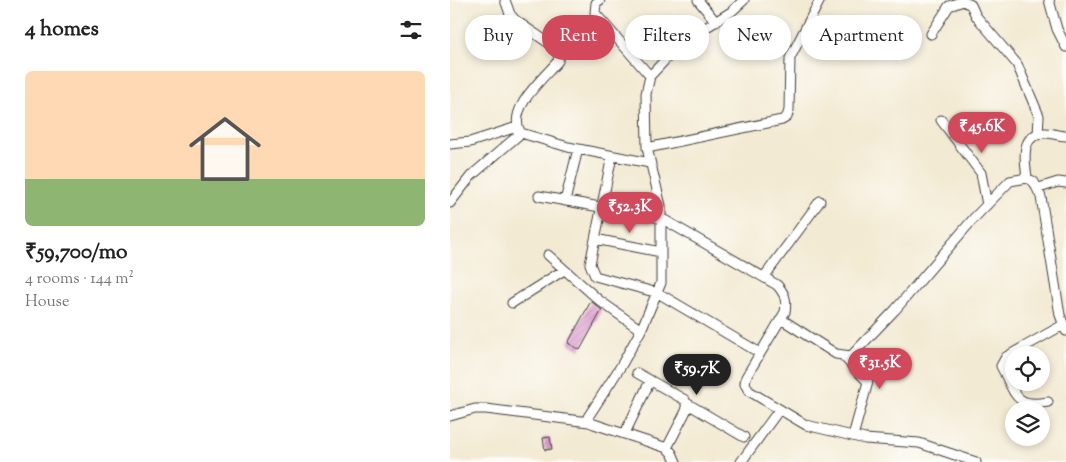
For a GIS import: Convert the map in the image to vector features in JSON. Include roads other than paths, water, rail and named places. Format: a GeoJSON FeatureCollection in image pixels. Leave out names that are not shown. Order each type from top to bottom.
{"type":"FeatureCollection","features":[{"type":"Feature","properties":{"kind":"street"},"geometry":{"type":"LineString","coordinates":[[505,0],[510,14],[515,20],[556,48],[559,54],[558,61],[528,93],[516,120],[519,130]]}},
{"type":"Feature","properties":{"kind":"street"},"geometry":{"type":"LineString","coordinates":[[600,0],[596,3],[595,13],[650,76]]}},
{"type":"Feature","properties":{"kind":"street"},"geometry":{"type":"LineString","coordinates":[[698,0],[716,22]]}},
{"type":"Feature","properties":{"kind":"street"},"geometry":{"type":"LineString","coordinates":[[589,422],[590,412],[621,366],[641,330],[658,293],[662,273],[661,218],[658,194],[647,148],[646,94],[650,76],[681,43],[731,12],[744,0]]}},
{"type":"Feature","properties":{"kind":"street"},"geometry":{"type":"LineString","coordinates":[[647,148],[782,120],[787,117],[790,110],[790,58],[820,0]]}},
{"type":"Feature","properties":{"kind":"street"},"geometry":{"type":"LineString","coordinates":[[1049,0],[1057,29],[1066,46]]}},
{"type":"Feature","properties":{"kind":"street"},"geometry":{"type":"LineString","coordinates":[[931,34],[949,6],[963,1],[971,5],[976,16],[1017,64],[1039,116],[1038,135]]}},
{"type":"Feature","properties":{"kind":"street"},"geometry":{"type":"LineString","coordinates":[[940,120],[981,173],[987,205]]}},
{"type":"Feature","properties":{"kind":"street"},"geometry":{"type":"LineString","coordinates":[[450,203],[471,176],[519,130]]}},
{"type":"Feature","properties":{"kind":"street"},"geometry":{"type":"LineString","coordinates":[[450,144],[470,142],[519,130],[578,149],[650,163]]}},
{"type":"Feature","properties":{"kind":"street"},"geometry":{"type":"LineString","coordinates":[[1022,401],[1001,366],[1002,362],[1006,357],[1064,328],[1039,188],[1027,178],[1024,148],[1038,135],[1044,133],[1066,136]]}},
{"type":"Feature","properties":{"kind":"street"},"geometry":{"type":"LineString","coordinates":[[565,201],[578,149]]}},
{"type":"Feature","properties":{"kind":"street"},"geometry":{"type":"LineString","coordinates":[[612,156],[590,264],[595,276],[658,293],[760,353]]}},
{"type":"Feature","properties":{"kind":"street"},"geometry":{"type":"LineString","coordinates":[[844,357],[851,356],[857,352],[1010,181],[1027,178]]}},
{"type":"Feature","properties":{"kind":"street"},"geometry":{"type":"LineString","coordinates":[[1039,188],[1058,182],[1066,183]]}},
{"type":"Feature","properties":{"kind":"street"},"geometry":{"type":"LineString","coordinates":[[539,196],[661,218],[778,285],[784,294],[786,303],[781,319],[746,377],[745,384],[749,391],[779,410],[806,425],[853,436],[919,443],[976,462]]}},
{"type":"Feature","properties":{"kind":"street"},"geometry":{"type":"LineString","coordinates":[[764,277],[820,201]]}},
{"type":"Feature","properties":{"kind":"street"},"geometry":{"type":"LineString","coordinates":[[595,239],[661,252]]}},
{"type":"Feature","properties":{"kind":"street"},"geometry":{"type":"LineString","coordinates":[[548,255],[600,301],[641,330]]}},
{"type":"Feature","properties":{"kind":"street"},"geometry":{"type":"LineString","coordinates":[[512,303],[564,270]]}},
{"type":"Feature","properties":{"kind":"street"},"geometry":{"type":"LineString","coordinates":[[781,319],[836,354],[844,357],[868,382],[853,436]]}},
{"type":"Feature","properties":{"kind":"street"},"geometry":{"type":"LineString","coordinates":[[637,373],[686,400],[688,404],[744,437]]}},
{"type":"Feature","properties":{"kind":"street"},"geometry":{"type":"LineString","coordinates":[[626,433],[650,381]]}},
{"type":"Feature","properties":{"kind":"street"},"geometry":{"type":"LineString","coordinates":[[667,448],[688,409],[688,404]]}},
{"type":"Feature","properties":{"kind":"street"},"geometry":{"type":"LineString","coordinates":[[450,416],[475,409],[486,409],[560,420],[589,422],[667,448],[672,453],[676,462]]}},
{"type":"Feature","properties":{"kind":"street"},"geometry":{"type":"LineString","coordinates":[[741,462],[779,410]]}}]}
